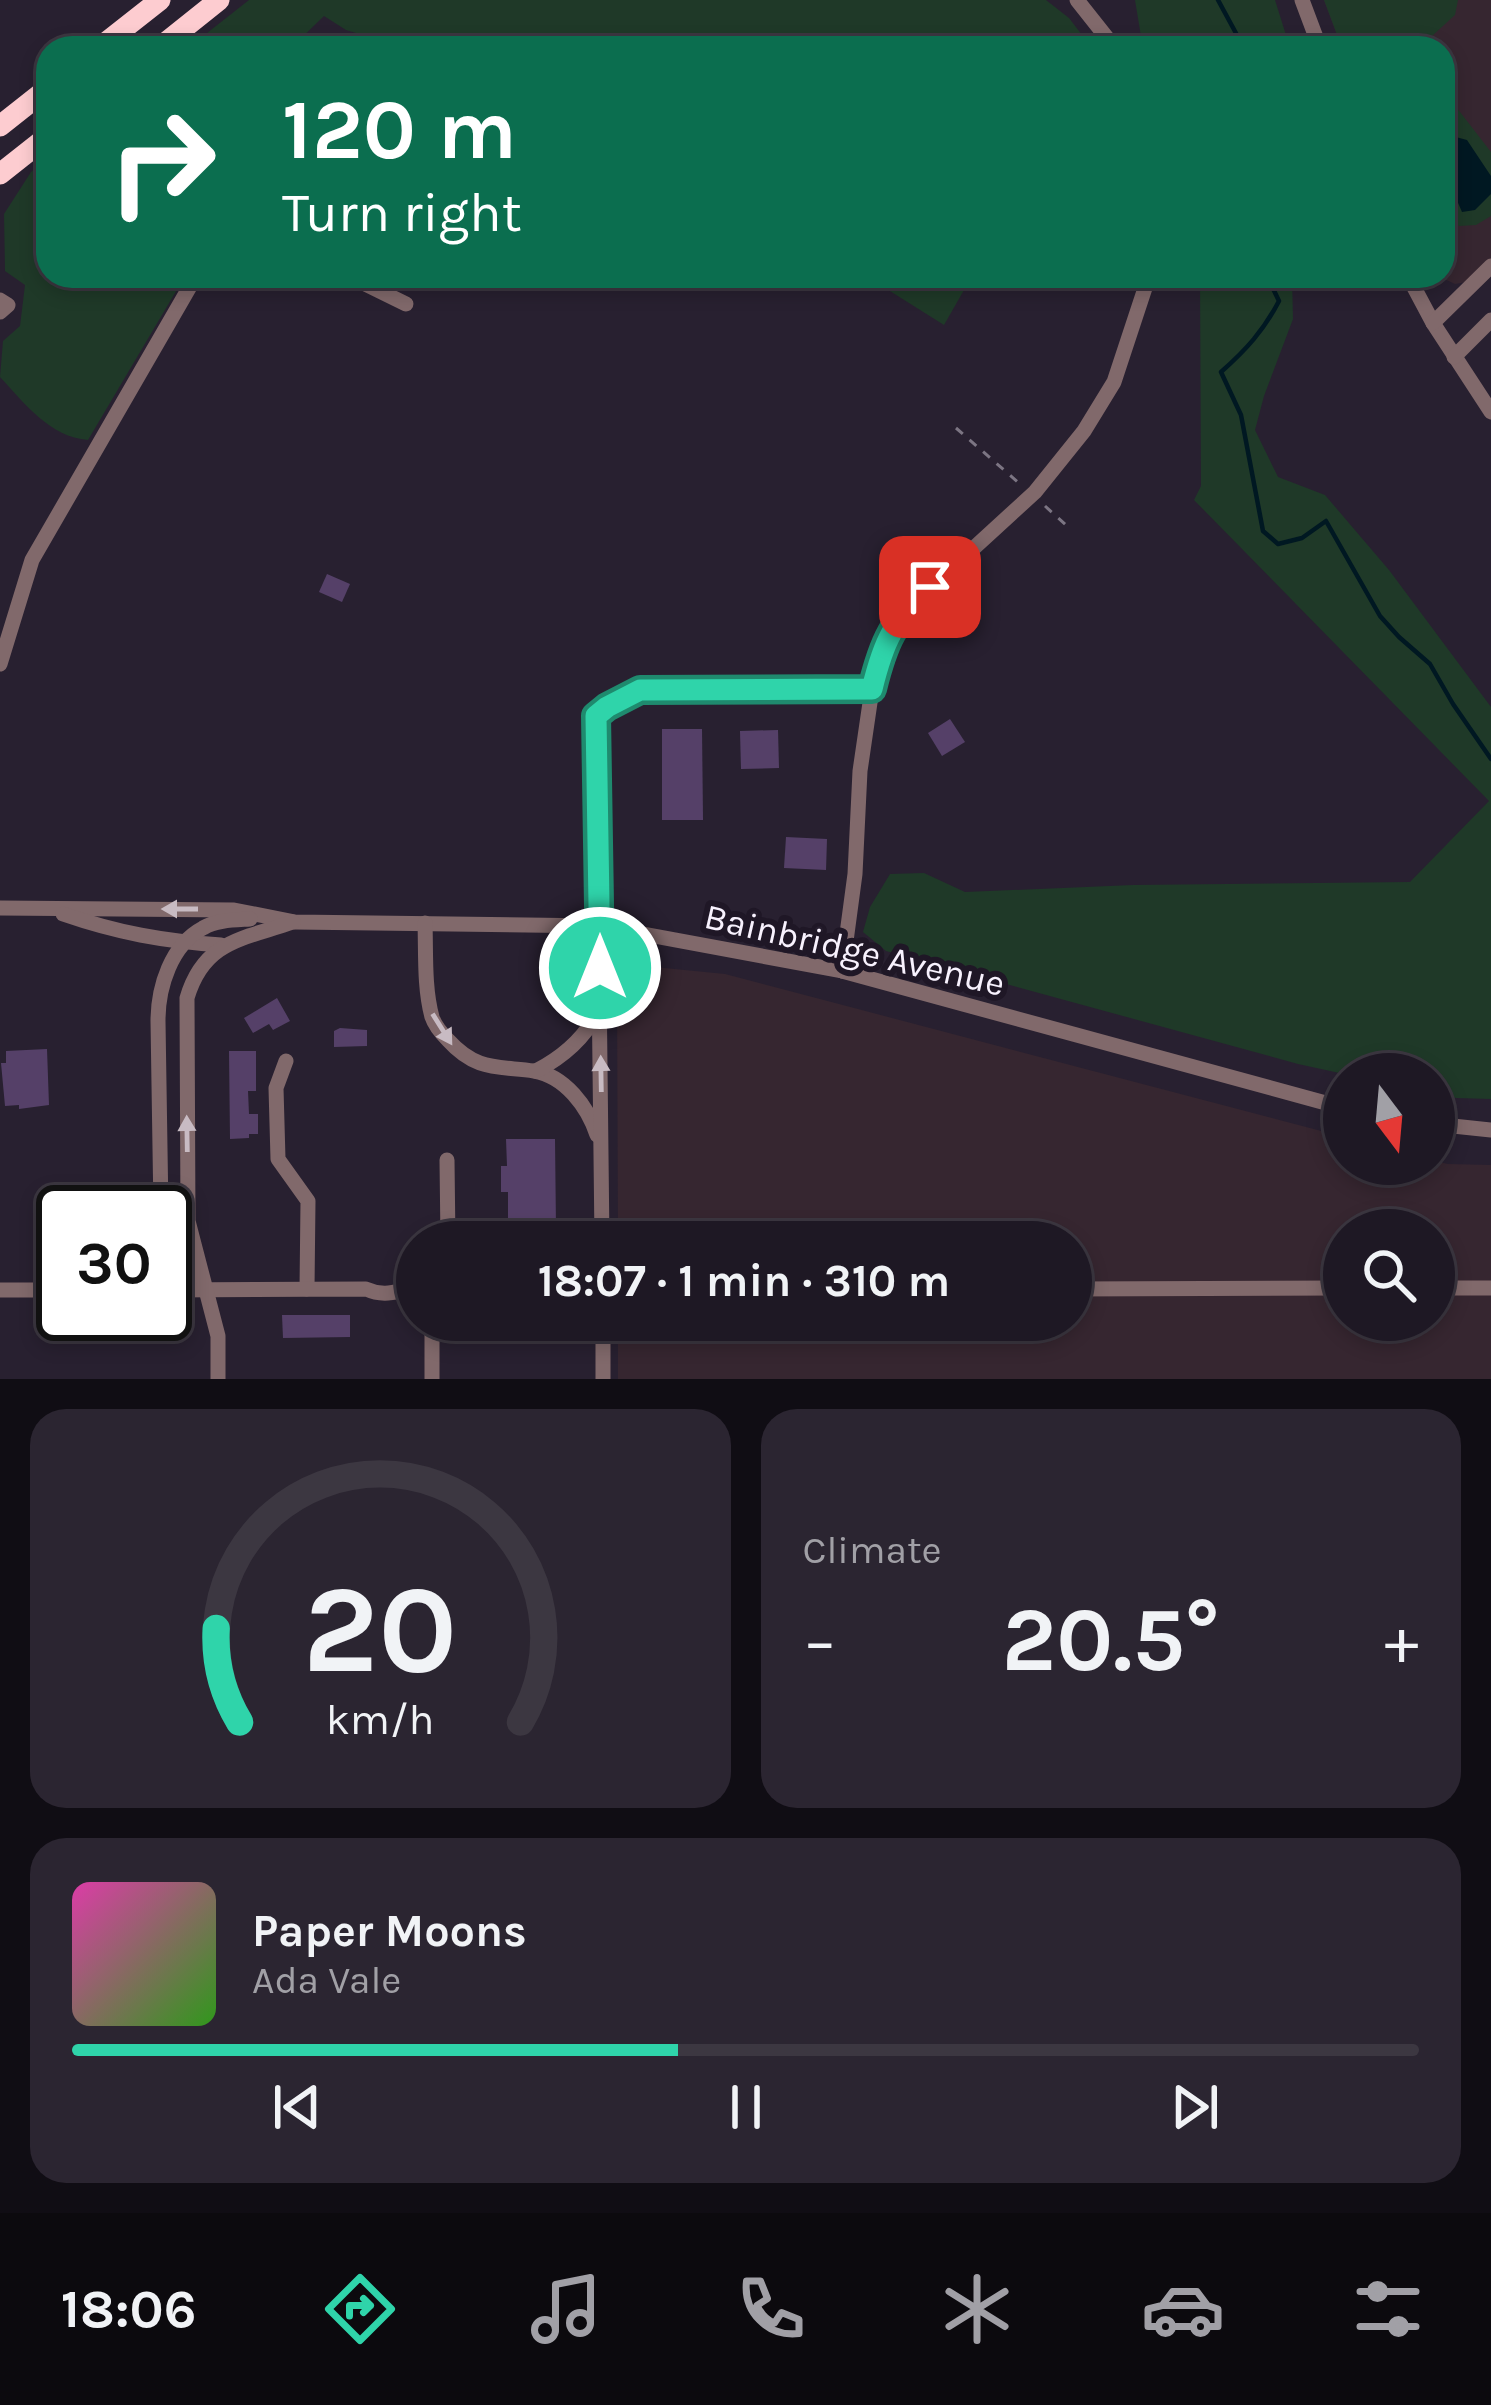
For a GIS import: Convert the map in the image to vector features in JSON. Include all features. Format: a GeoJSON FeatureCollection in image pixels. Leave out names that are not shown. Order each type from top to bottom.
{"type":"FeatureCollection","features":[{"type":"Feature","properties":{"kind":"highway"},"geometry":{"type":"LineString","coordinates":[[114,36],[160,0]]}},
{"type":"Feature","properties":{"kind":"highway"},"geometry":{"type":"LineString","coordinates":[[174,36],[220,0]]}},
{"type":"Feature","properties":{"kind":"highway"},"geometry":{"type":"LineString","coordinates":[[0,126],[36,98]]}},
{"type":"Feature","properties":{"kind":"highway"},"geometry":{"type":"LineString","coordinates":[[0,174],[36,146]]}},
{"type":"Feature","properties":{"kind":"street"},"geometry":{"type":"LineString","coordinates":[[1077,0],[1106,36]]}},
{"type":"Feature","properties":{"kind":"street"},"geometry":{"type":"LineString","coordinates":[[1302,0],[1316,36]]}},
{"type":"Feature","properties":{"kind":"street"},"geometry":{"type":"LineString","coordinates":[[1433,322],[1491,266]]}},
{"type":"Feature","properties":{"kind":"street"},"geometry":{"type":"LineString","coordinates":[[0,664],[32,560],[189,288]]}},
{"type":"Feature","properties":{"kind":"street"},"geometry":{"type":"LineString","coordinates":[[373,288],[406,304]]}},
{"type":"Feature","properties":{"kind":"street"},"geometry":{"type":"LineString","coordinates":[[842,970],[855,874],[860,771],[883,644],[904,612],[1032,495],[1084,431],[1114,382],[1145,288]]}},
{"type":"Feature","properties":{"kind":"street"},"geometry":{"type":"LineString","coordinates":[[1415,288],[1491,412]]}},
{"type":"Feature","properties":{"kind":"street"},"geometry":{"type":"LineString","coordinates":[[0,300],[8,305],[0,312]]}},
{"type":"Feature","properties":{"kind":"street"},"geometry":{"type":"LineString","coordinates":[[1454,357],[1491,320]]}},
{"type":"Feature","properties":{"kind":"street"},"geometry":{"type":"LineString","coordinates":[[601,1221],[596,716],[640,690],[872,689]]}},
{"type":"Feature","properties":{"kind":"street","name":"Bainbridge Avenue"},"geometry":{"type":"LineString","coordinates":[[0,908],[234,910],[296,922],[600,926],[842,970],[1323,1102]]}},
{"type":"Feature","properties":{"kind":"street","name":"Bainbridge Avenue"},"geometry":{"type":"LineString","coordinates":[[55,911],[162,941],[224,945]]}},
{"type":"Feature","properties":{"kind":"street"},"geometry":{"type":"LineString","coordinates":[[161,1185],[158,1009],[166,973],[185,943],[206,926],[230,921],[296,922]]}},
{"type":"Feature","properties":{"kind":"street"},"geometry":{"type":"LineString","coordinates":[[218,1379],[218,1336],[188,1221],[187,998],[193,977],[212,952],[233,940],[296,922]]}},
{"type":"Feature","properties":{"kind":"street"},"geometry":{"type":"LineString","coordinates":[[425,923],[433,1022],[470,1060],[493,1069],[536,1071],[565,1086],[584,1107],[598,1138]]}},
{"type":"Feature","properties":{"kind":"street"},"geometry":{"type":"LineString","coordinates":[[536,1071],[567,1052],[589,1029],[599,1009]]}},
{"type":"Feature","properties":{"kind":"street"},"geometry":{"type":"LineString","coordinates":[[286,1061],[276,1088],[278,1159],[308,1201],[307,1289]]}},
{"type":"Feature","properties":{"kind":"street"},"geometry":{"type":"LineString","coordinates":[[1455,1126],[1491,1130]]}},
{"type":"Feature","properties":{"kind":"street"},"geometry":{"type":"LineString","coordinates":[[448,1160],[448,1221]]}},
{"type":"Feature","properties":{"kind":"street"},"geometry":{"type":"LineString","coordinates":[[192,1272],[206,1290]]}},
{"type":"Feature","properties":{"kind":"street"},"geometry":{"type":"LineString","coordinates":[[1092,1289],[1323,1288]]}},
{"type":"Feature","properties":{"kind":"street"},"geometry":{"type":"LineString","coordinates":[[1455,1288],[1491,1288]]}},
{"type":"Feature","properties":{"kind":"street"},"geometry":{"type":"LineString","coordinates":[[192,1290],[366,1289],[396,1294]]}},
{"type":"Feature","properties":{"kind":"street"},"geometry":{"type":"LineString","coordinates":[[0,1290],[36,1290]]}},
{"type":"Feature","properties":{"kind":"street"},"geometry":{"type":"LineString","coordinates":[[432,1341],[432,1379]]}},
{"type":"Feature","properties":{"kind":"street"},"geometry":{"type":"LineString","coordinates":[[603,1341],[603,1379]]}},
{"type":"Feature","properties":{"kind":"path"},"geometry":{"type":"LineString","coordinates":[[956,428],[1066,525]]}},
{"type":"Feature","properties":{"kind":"shaded area"},"geometry":{"type":"Polygon","coordinates":[[[1324,0],[1491,0],[1491,260],[1467,282],[1455,284],[1455,36],[1338,36],[1324,0]]]}},
{"type":"Feature","properties":{"kind":"shaded area"},"geometry":{"type":"Polygon","coordinates":[[[634,965],[725,974],[1323,1131],[1323,1185],[1455,1185],[1455,1164],[1491,1165],[1491,1379],[618,1379],[618,1341],[1092,1341],[1092,1221],[618,1221],[617,989],[634,965]]]}},
{"type":"Feature","properties":{"kind":"green space"},"geometry":{"type":"Polygon","coordinates":[[[249,0],[1046,0],[1083,36],[366,36],[324,16],[303,36],[203,36],[249,0]]]}},
{"type":"Feature","properties":{"kind":"green space"},"geometry":{"type":"Polygon","coordinates":[[[1135,0],[1275,0],[1286,36],[1141,36],[1135,0]]]}},
{"type":"Feature","properties":{"kind":"green space"},"geometry":{"type":"Polygon","coordinates":[[[1324,0],[1458,0],[1455,15],[1432,36],[1338,36],[1324,0]]]}},
{"type":"Feature","properties":{"kind":"green space"},"geometry":{"type":"Polygon","coordinates":[[[1455,106],[1491,152],[1491,216],[1476,225],[1455,223],[1455,106]]]}},
{"type":"Feature","properties":{"kind":"green space"},"geometry":{"type":"Polygon","coordinates":[[[36,168],[36,288],[178,288],[88,440],[50,426],[0,377],[3,341],[20,326],[25,285],[5,271],[4,214],[36,168]]]}},
{"type":"Feature","properties":{"kind":"green space"},"geometry":{"type":"Polygon","coordinates":[[[885,288],[965,288],[944,325],[885,288]]]}},
{"type":"Feature","properties":{"kind":"green space"},"geometry":{"type":"Polygon","coordinates":[[[1200,288],[1292,288],[1293,319],[1255,430],[1278,477],[1325,495],[1389,570],[1491,707],[1491,1099],[1455,1098],[1455,1053],[1323,1053],[1323,1069],[886,951],[863,932],[870,907],[890,874],[924,873],[965,892],[1410,882],[1489,801],[1194,500],[1201,486],[1200,288]]]}},
{"type":"Feature","properties":{"kind":"water"},"geometry":{"type":"Polygon","coordinates":[[[1455,137],[1467,140],[1491,176],[1491,194],[1475,210],[1462,212],[1455,196],[1455,137]]]}},
{"type":"Feature","properties":{"kind":"building"},"geometry":{"type":"Polygon","coordinates":[[[327,574],[350,584],[342,602],[319,592],[327,574]]]}},
{"type":"Feature","properties":{"kind":"building"},"geometry":{"type":"Polygon","coordinates":[[[950,719],[965,742],[942,756],[928,733],[950,719]]]}},
{"type":"Feature","properties":{"kind":"building"},"geometry":{"type":"Polygon","coordinates":[[[662,729],[702,729],[703,820],[662,820],[662,729]]]}},
{"type":"Feature","properties":{"kind":"building"},"geometry":{"type":"Polygon","coordinates":[[[778,730],[779,768],[741,769],[740,731],[778,730]]]}},
{"type":"Feature","properties":{"kind":"building"},"geometry":{"type":"Polygon","coordinates":[[[786,837],[827,839],[826,870],[784,868],[786,837]]]}},
{"type":"Feature","properties":{"kind":"building"},"geometry":{"type":"Polygon","coordinates":[[[277,998],[290,1021],[273,1030],[269,1024],[253,1033],[244,1018],[277,998]]]}},
{"type":"Feature","properties":{"kind":"building"},"geometry":{"type":"Polygon","coordinates":[[[367,1030],[367,1046],[334,1047],[334,1031],[367,1030]]]}},
{"type":"Feature","properties":{"kind":"building"},"geometry":{"type":"Polygon","coordinates":[[[47,1049],[49,1105],[5,1106],[1,1063],[6,1063],[6,1051],[47,1049]]]}},
{"type":"Feature","properties":{"kind":"building"},"geometry":{"type":"Polygon","coordinates":[[[229,1051],[256,1051],[256,1091],[248,1091],[249,1114],[258,1114],[258,1134],[249,1134],[249,1138],[230,1139],[229,1051]]]}},
{"type":"Feature","properties":{"kind":"building"},"geometry":{"type":"Polygon","coordinates":[[[506,1139],[555,1139],[556,1221],[508,1221],[508,1192],[501,1192],[501,1166],[507,1166],[506,1139]]]}},
{"type":"Feature","properties":{"kind":"building"},"geometry":{"type":"Polygon","coordinates":[[[282,1315],[350,1315],[350,1337],[283,1338],[282,1315]]]}},
{"type":"Feature","properties":{"kind":"waterway"},"geometry":{"type":"LineString","coordinates":[[1218,0],[1238,36]]}},
{"type":"Feature","properties":{"kind":"waterway"},"geometry":{"type":"LineString","coordinates":[[1273,288],[1279,301],[1267,321],[1221,372],[1241,415],[1263,531],[1278,544],[1302,538],[1326,521],[1380,616],[1430,664],[1491,759]]}},
{"type":"Feature","properties":{"kind":"route"},"geometry":{"type":"LineString","coordinates":[[600,968],[596,716],[640,690],[872,689],[883,644],[904,612],[930,587]]}}]}
